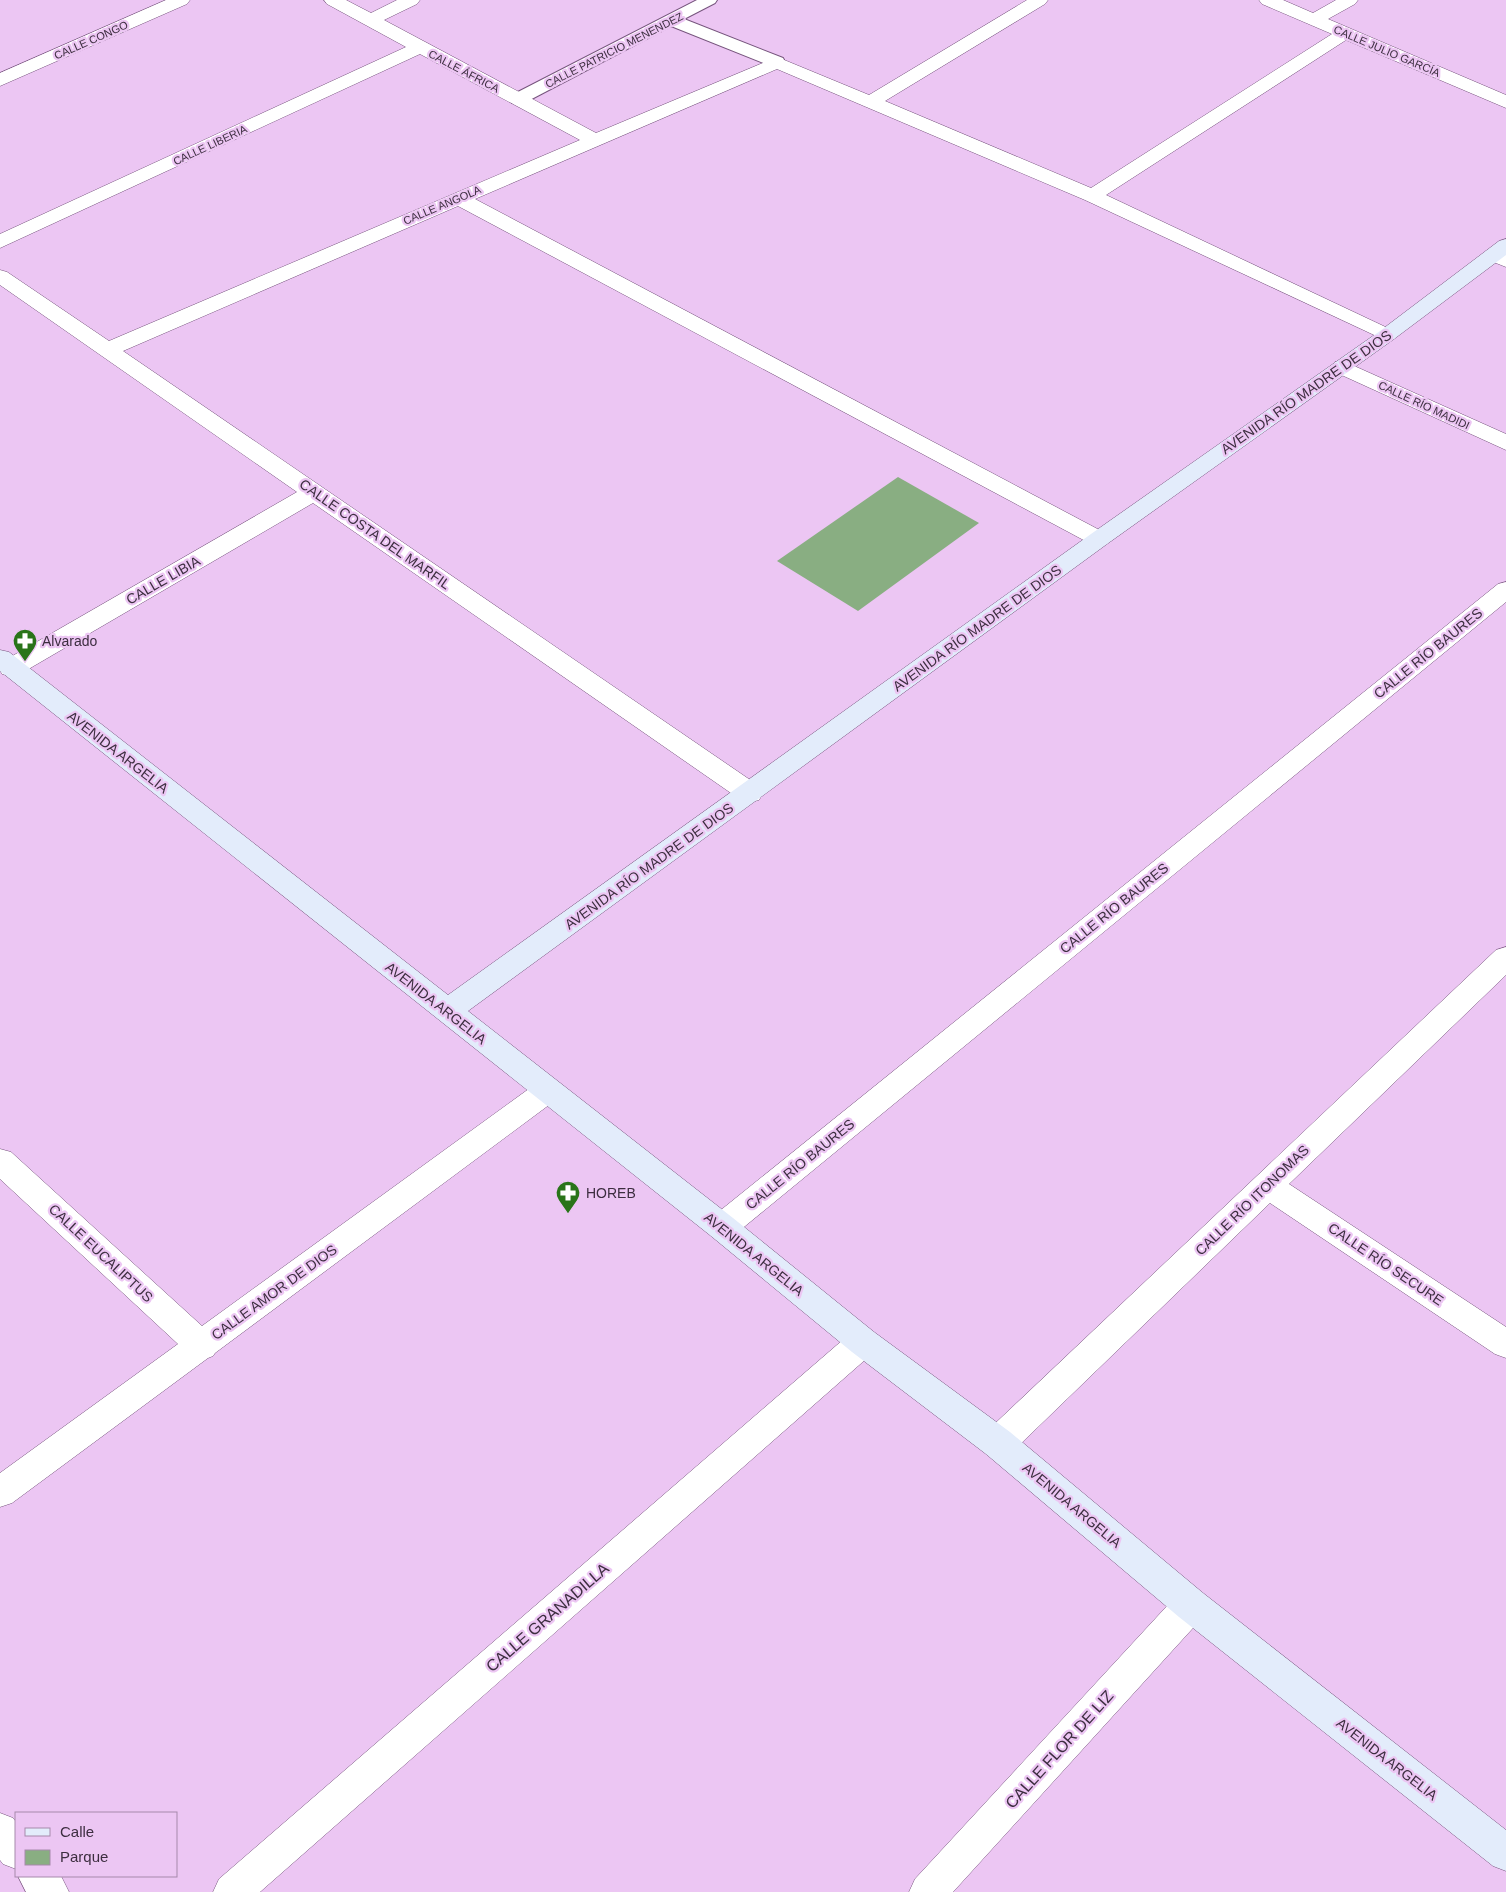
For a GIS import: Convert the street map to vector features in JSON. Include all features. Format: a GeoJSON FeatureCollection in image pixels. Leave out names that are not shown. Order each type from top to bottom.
{"type":"FeatureCollection","features":[{"type":"Feature","properties":{"kind":"street","name":"CALLE CONGO"},"geometry":{"type":"LineString","coordinates":[[0,80],[182,0]]}},
{"type":"Feature","properties":{"kind":"street","name":"CALLE ÁFRICA"},"geometry":{"type":"LineString","coordinates":[[333,0],[596,141]]}},
{"type":"Feature","properties":{"kind":"street"},"geometry":{"type":"LineString","coordinates":[[371,20],[411,0]]}},
{"type":"Feature","properties":{"kind":"street"},"geometry":{"type":"LineString","coordinates":[[872,101],[1039,0]]}},
{"type":"Feature","properties":{"kind":"street","name":"CALLE JULIO GARCÍA"},"geometry":{"type":"LineString","coordinates":[[1268,0],[1506,102]]}},
{"type":"Feature","properties":{"kind":"street"},"geometry":{"type":"LineString","coordinates":[[1314,20],[1349,0]]}},
{"type":"Feature","properties":{"kind":"street"},"geometry":{"type":"LineString","coordinates":[[1092,196],[1345,33]]}},
{"type":"Feature","properties":{"kind":"street","name":"CALLE LIBERIA"},"geometry":{"type":"LineString","coordinates":[[0,242],[420,47]]}},
{"type":"Feature","properties":{"kind":"street"},"geometry":{"type":"LineString","coordinates":[[777,62],[1092,196],[1387,335]]}},
{"type":"Feature","properties":{"kind":"street","name":"CALLE ANGOLA"},"geometry":{"type":"LineString","coordinates":[[107,350],[777,62]]}},
{"type":"Feature","properties":{"kind":"street"},"geometry":{"type":"LineString","coordinates":[[458,198],[1099,539]]}},
{"type":"Feature","properties":{"kind":"street","name":"AVENIDA RÍO MADRE DE DIOS"},"geometry":{"type":"LineString","coordinates":[[447,1011],[1099,539],[1502,254]]}},
{"type":"Feature","properties":{"kind":"street","name":"CALLE COSTA DEL MARFIL"},"geometry":{"type":"LineString","coordinates":[[0,276],[750,793]]}},
{"type":"Feature","properties":{"kind":"street","name":"CALLE RÍO MADIDI"},"geometry":{"type":"LineString","coordinates":[[1343,367],[1506,443]]}},
{"type":"Feature","properties":{"kind":"street","name":"CALLE LIBIA"},"geometry":{"type":"LineString","coordinates":[[6,663],[314,492]]}},
{"type":"Feature","properties":{"kind":"street","name":"CALLE RÍO BAURES"},"geometry":{"type":"LineString","coordinates":[[722,1227],[1506,590]]}},
{"type":"Feature","properties":{"kind":"street","name":"AVENIDA ARGELIA"},"geometry":{"type":"LineString","coordinates":[[6,663],[722,1227],[863,1342],[998,1443],[1191,1605],[1506,1853]]}},
{"type":"Feature","properties":{"kind":"street","name":"CALLE RÍO ITONOMAS"},"geometry":{"type":"LineString","coordinates":[[998,1443],[1267,1185],[1505,962]]}},
{"type":"Feature","properties":{"kind":"street","name":"CALLE AMOR DE DIOS"},"geometry":{"type":"LineString","coordinates":[[0,1492],[202,1346],[547,1091]]}},
{"type":"Feature","properties":{"kind":"street","name":"CALLE EUCALIPTUS"},"geometry":{"type":"LineString","coordinates":[[0,1161],[202,1346]]}},
{"type":"Feature","properties":{"kind":"street","name":"CALLE RÍO SECURE"},"geometry":{"type":"LineString","coordinates":[[1267,1185],[1506,1344]]}},
{"type":"Feature","properties":{"kind":"street","name":"CALLE GRANADILLA"},"geometry":{"type":"LineString","coordinates":[[232,1892],[863,1342]]}},
{"type":"Feature","properties":{"kind":"street","name":"CALLE FLOR DE LIZ"},"geometry":{"type":"LineString","coordinates":[[928,1892],[1191,1605]]}},
{"type":"Feature","properties":{"kind":"street"},"geometry":{"type":"LineString","coordinates":[[0,1831],[15,1850]]}},
{"type":"Feature","properties":{"kind":"street"},"geometry":{"type":"LineString","coordinates":[[38,1877],[50,1892]]}},
{"type":"Feature","properties":{"kind":"lane","name":"CALLE PATRICIO MENENDEZ"},"geometry":{"type":"LineString","coordinates":[[518,99],[709,0]]}},
{"type":"Feature","properties":{"kind":"lane"},"geometry":{"type":"LineString","coordinates":[[671,20],[777,62]]}},
{"type":"Feature","properties":{"kind":"green space"},"geometry":{"type":"Polygon","coordinates":[[[898,477],[979,523],[858,611],[777,561],[898,477]]]}},
{"type":"Feature","properties":{"kind":"place","name":"Alvarado"},"geometry":{"type":"Point","coordinates":[25,662]}},
{"type":"Feature","properties":{"kind":"place","name":"HOREB"},"geometry":{"type":"Point","coordinates":[568,1214]}}]}
